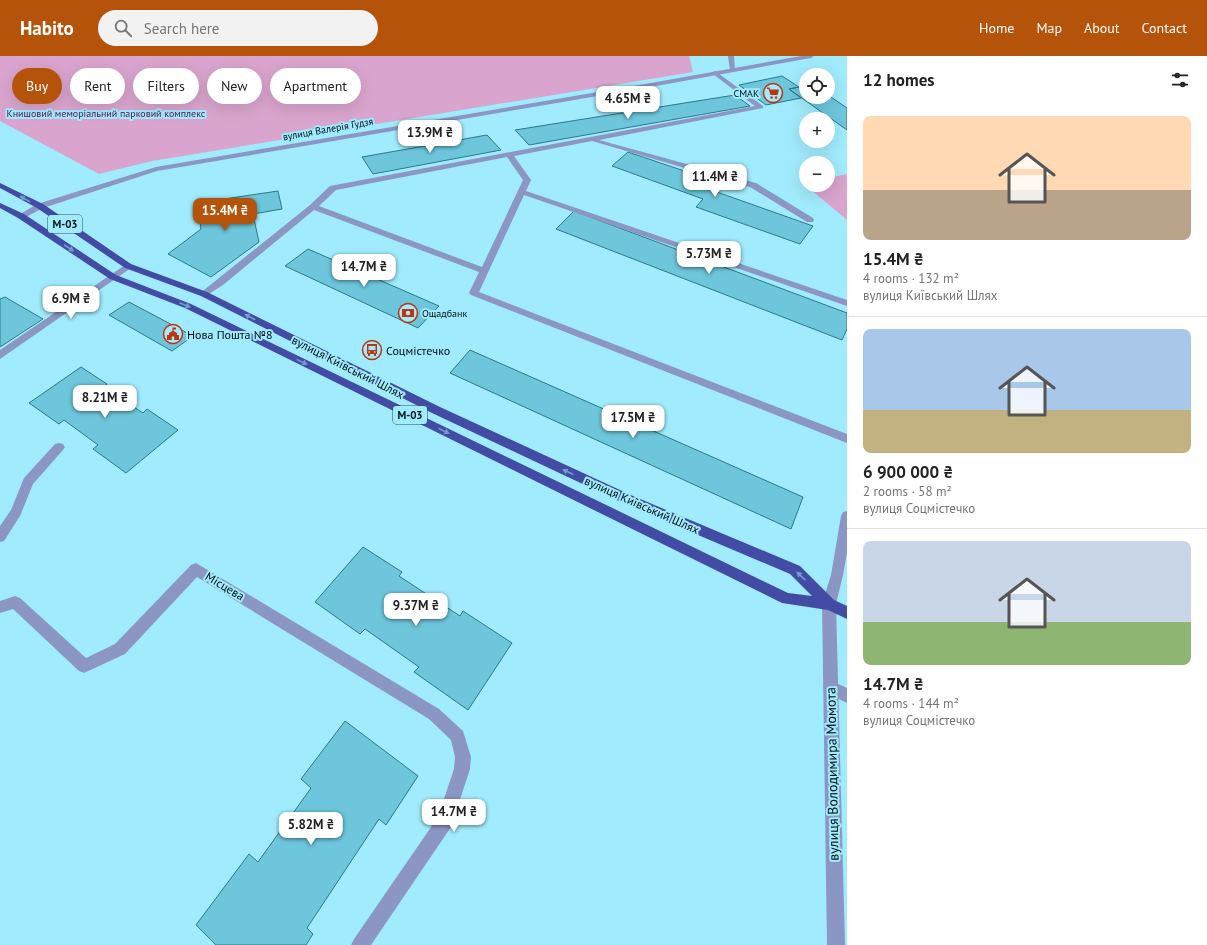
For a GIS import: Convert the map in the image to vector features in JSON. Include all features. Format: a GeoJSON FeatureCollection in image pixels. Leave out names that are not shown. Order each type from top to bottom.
{"type":"FeatureCollection","features":[{"type":"Feature","properties":{"kind":"highway","name":"вулиця Київський Шлях"},"geometry":{"type":"LineString","coordinates":[[0,185],[40,206],[128,266],[204,294],[444,414],[628,500],[795,570],[829,604]]}},
{"type":"Feature","properties":{"kind":"highway","name":"вулиця Київський Шлях"},"geometry":{"type":"LineString","coordinates":[[0,205],[21,216],[113,277],[188,306],[787,599],[829,604],[847,612]]}},
{"type":"Feature","properties":{"kind":"street"},"geometry":{"type":"LineString","coordinates":[[731,56],[733,70]]}},
{"type":"Feature","properties":{"kind":"street","name":"вулиця Валерія Гудзя"},"geometry":{"type":"LineString","coordinates":[[21,216],[40,206],[156,169],[715,74],[810,56]]}},
{"type":"Feature","properties":{"kind":"street"},"geometry":{"type":"LineString","coordinates":[[204,294],[220,283],[313,207],[333,188],[761,107],[715,74]]}},
{"type":"Feature","properties":{"kind":"street"},"geometry":{"type":"LineString","coordinates":[[592,140],[753,185],[810,220]]}},
{"type":"Feature","properties":{"kind":"street"},"geometry":{"type":"LineString","coordinates":[[509,155],[527,180],[474,293],[847,439]]}},
{"type":"Feature","properties":{"kind":"street"},"geometry":{"type":"LineString","coordinates":[[522,192],[847,303]]}},
{"type":"Feature","properties":{"kind":"street"},"geometry":{"type":"LineString","coordinates":[[313,207],[485,271]]}},
{"type":"Feature","properties":{"kind":"street"},"geometry":{"type":"LineString","coordinates":[[0,354],[128,266]]}},
{"type":"Feature","properties":{"kind":"street"},"geometry":{"type":"LineString","coordinates":[[0,537],[16,512],[28,481],[59,447]]}},
{"type":"Feature","properties":{"kind":"street","name":"вулиця Володимира Момота"},"geometry":{"type":"LineString","coordinates":[[836,945],[829,604],[837,575],[847,516]]}},
{"type":"Feature","properties":{"kind":"street","name":"Місцева"},"geometry":{"type":"LineString","coordinates":[[0,606],[15,602],[84,666],[120,648],[196,569],[434,714],[458,736],[463,757],[462,770],[445,822],[360,945]]}},
{"type":"Feature","properties":{"kind":"street"},"geometry":{"type":"LineString","coordinates":[[830,687],[847,696]]}},
{"type":"Feature","properties":{"kind":"green space","name":"Книшовий меморіальний парковий комплекс"},"geometry":{"type":"Polygon","coordinates":[[[0,56],[689,56],[693,72],[152,161],[99,174],[0,121],[0,56]]]}},
{"type":"Feature","properties":{"kind":"green space"},"geometry":{"type":"Polygon","coordinates":[[[847,174],[847,220],[814,192],[835,192],[835,177],[847,174]]]}},
{"type":"Feature","properties":{"kind":"building","name":"СМАК"},"geometry":{"type":"Polygon","coordinates":[[[782,76],[799,87],[789,89],[799,96],[799,98],[766,105],[739,85],[782,76]]]}},
{"type":"Feature","properties":{"kind":"building"},"geometry":{"type":"Polygon","coordinates":[[[799,87],[799,96],[789,89],[799,87]]]}},
{"type":"Feature","properties":{"kind":"building"},"geometry":{"type":"Polygon","coordinates":[[[735,95],[750,106],[529,145],[515,130],[735,95]]]}},
{"type":"Feature","properties":{"kind":"building"},"geometry":{"type":"Polygon","coordinates":[[[835,100],[847,108],[847,130],[835,122],[835,112],[822,112],[810,104],[835,104],[835,100]]]}},
{"type":"Feature","properties":{"kind":"building"},"geometry":{"type":"Polygon","coordinates":[[[487,135],[501,150],[373,174],[362,157],[487,135]]]}},
{"type":"Feature","properties":{"kind":"building"},"geometry":{"type":"Polygon","coordinates":[[[628,152],[720,183],[714,191],[813,226],[800,244],[696,207],[703,199],[612,166],[628,152]]]}},
{"type":"Feature","properties":{"kind":"building"},"geometry":{"type":"Polygon","coordinates":[[[278,191],[282,209],[253,214],[259,242],[211,277],[168,254],[201,229],[197,203],[278,191]]]}},
{"type":"Feature","properties":{"kind":"building"},"geometry":{"type":"Polygon","coordinates":[[[574,211],[847,313],[847,329],[842,340],[556,229],[574,211]]]}},
{"type":"Feature","properties":{"kind":"building"},"geometry":{"type":"Polygon","coordinates":[[[308,249],[439,306],[418,328],[285,266],[308,249]]]}},
{"type":"Feature","properties":{"kind":"building"},"geometry":{"type":"Polygon","coordinates":[[[5,297],[43,319],[0,347],[0,299],[5,297]]]}},
{"type":"Feature","properties":{"kind":"building"},"geometry":{"type":"Polygon","coordinates":[[[129,302],[193,336],[172,351],[109,315],[129,302]]]}},
{"type":"Feature","properties":{"kind":"building"},"geometry":{"type":"Polygon","coordinates":[[[470,350],[803,497],[791,529],[450,373],[470,350]]]}},
{"type":"Feature","properties":{"kind":"building"},"geometry":{"type":"Polygon","coordinates":[[[81,367],[107,384],[103,387],[143,413],[147,409],[178,430],[126,473],[93,449],[98,445],[64,420],[59,424],[29,403],[81,367]]]}},
{"type":"Feature","properties":{"kind":"building"},"geometry":{"type":"Polygon","coordinates":[[[363,547],[402,572],[399,576],[460,616],[463,611],[512,643],[468,710],[414,672],[419,667],[365,629],[360,634],[315,602],[363,547]]]}},
{"type":"Feature","properties":{"kind":"building"},"geometry":{"type":"Polygon","coordinates":[[[345,721],[418,776],[386,825],[379,819],[307,928],[313,934],[306,945],[216,945],[196,925],[249,854],[258,862],[311,788],[301,779],[345,721]]]}},
{"type":"Feature","properties":{"kind":"place","name":"СМАК"},"geometry":{"type":"Point","coordinates":[773,93]}},
{"type":"Feature","properties":{"kind":"place","name":"Ощадбанк"},"geometry":{"type":"Point","coordinates":[408,313]}},
{"type":"Feature","properties":{"kind":"place","name":"Нова Пошта №8"},"geometry":{"type":"Point","coordinates":[173,334]}},
{"type":"Feature","properties":{"kind":"place","name":"Соцмістечко"},"geometry":{"type":"Point","coordinates":[372,350]}}]}
